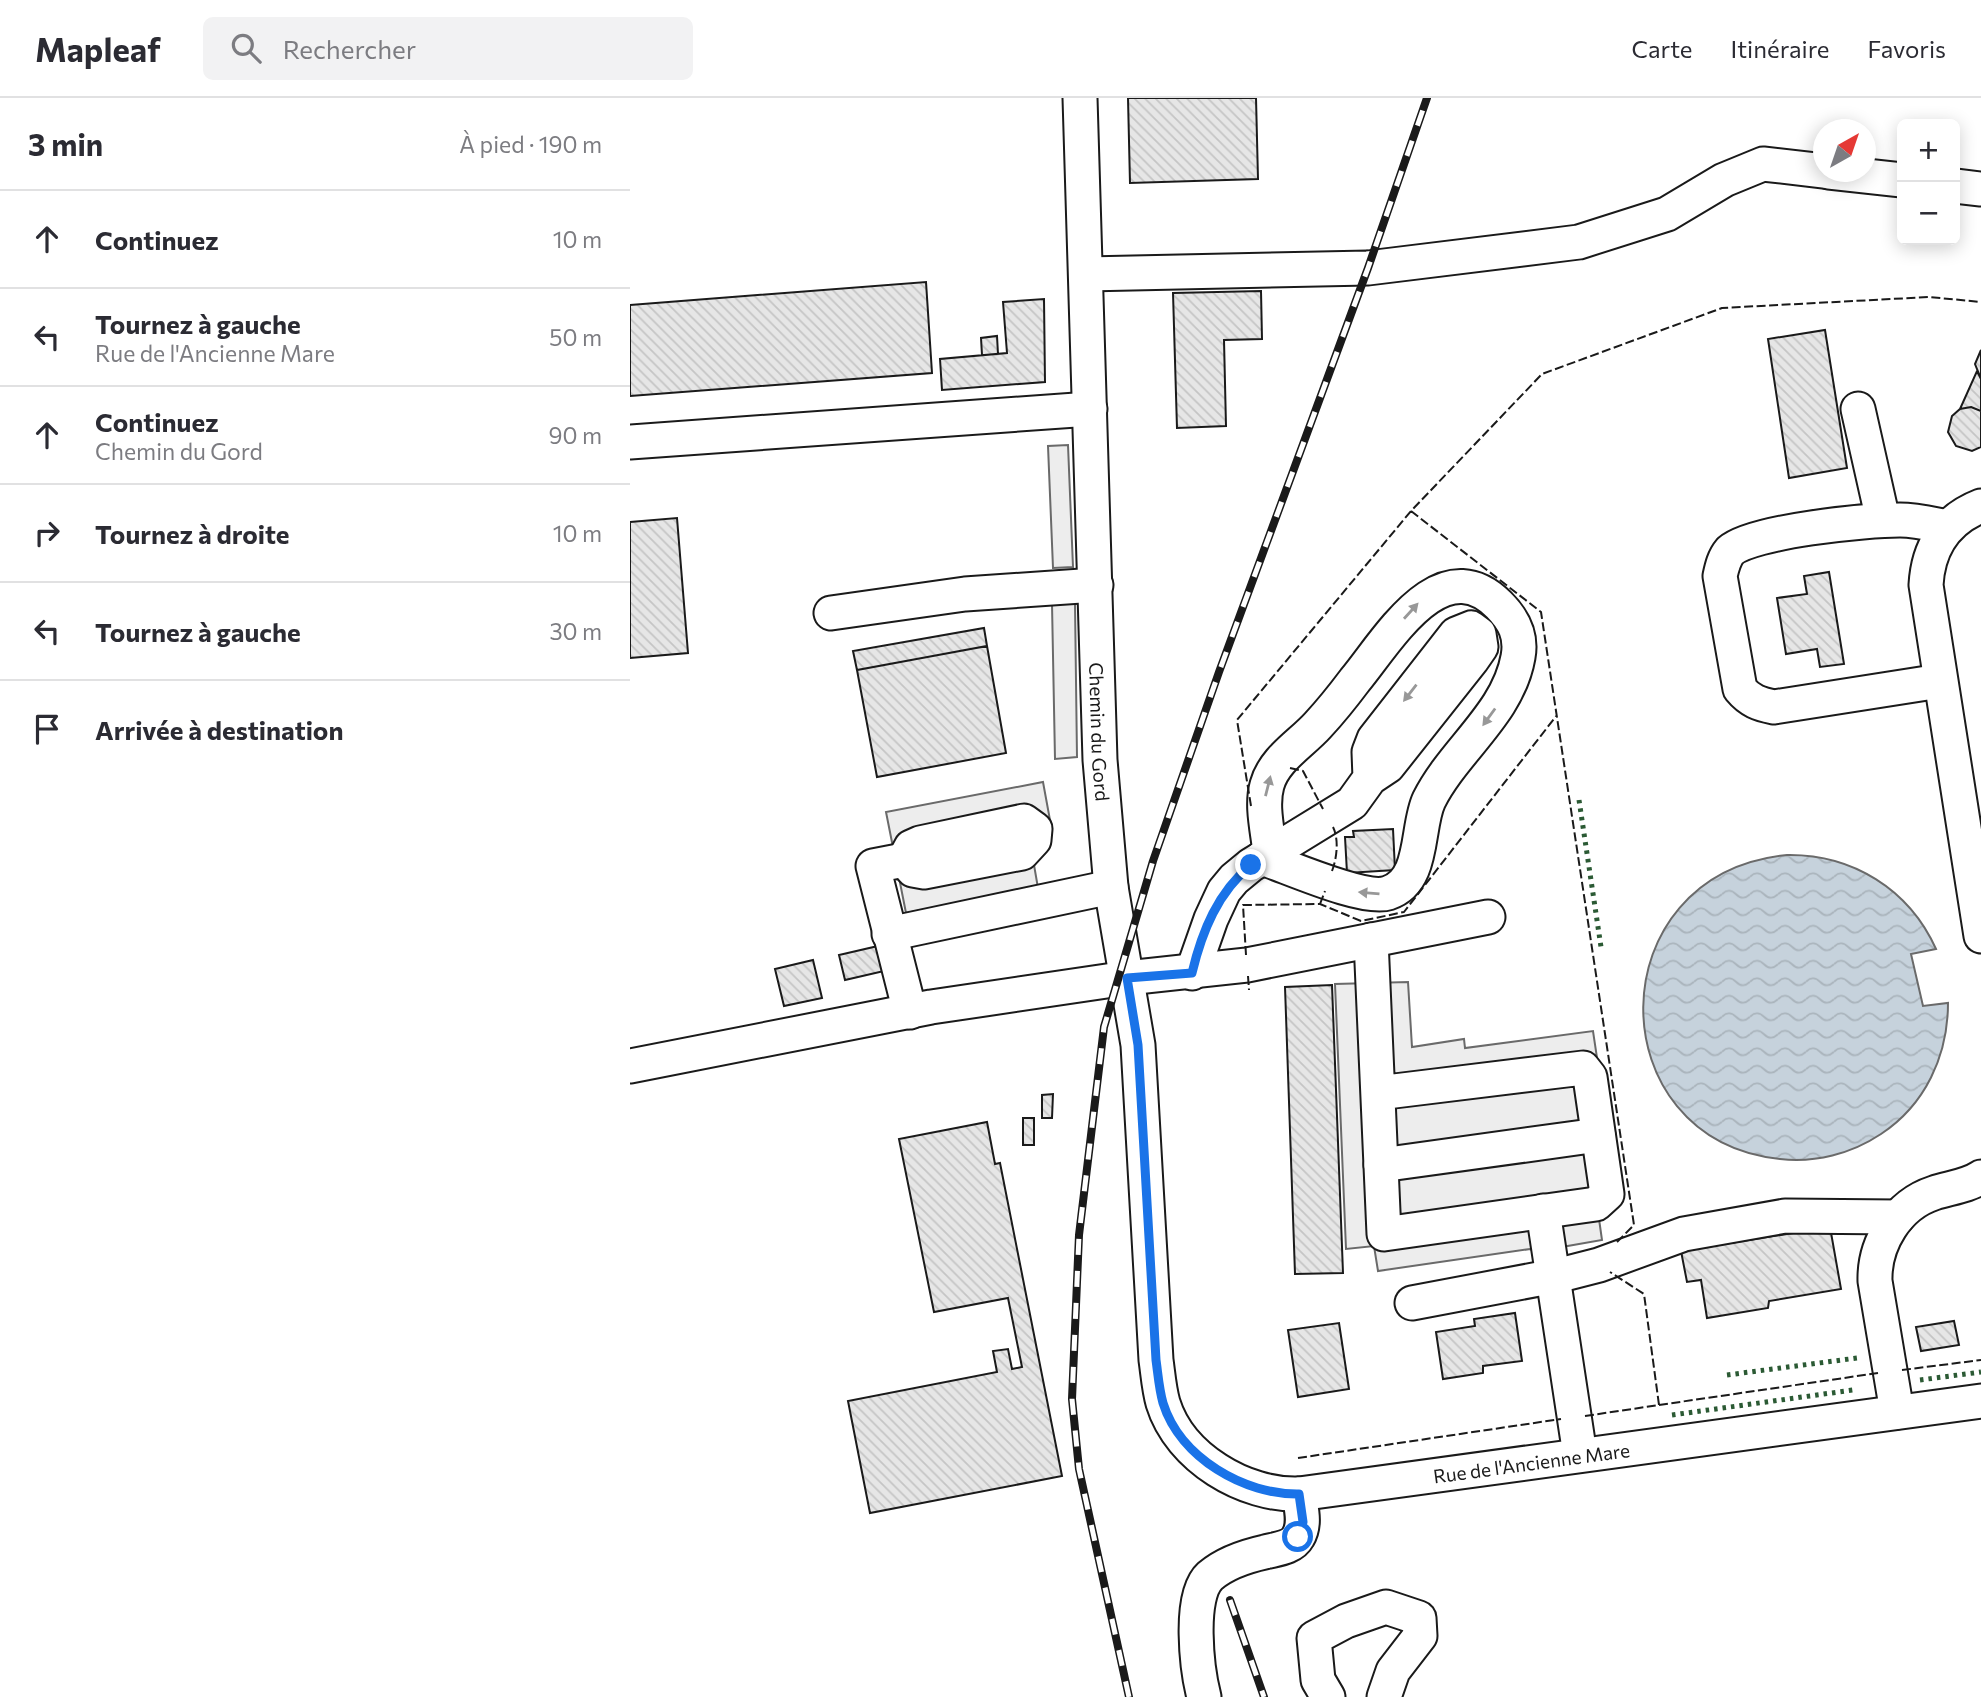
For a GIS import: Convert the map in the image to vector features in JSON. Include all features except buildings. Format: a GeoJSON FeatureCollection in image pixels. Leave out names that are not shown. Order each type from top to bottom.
{"type":"FeatureCollection","features":[{"type":"Feature","properties":{"kind":"street","name":"Chemin du Gord"},"geometry":{"type":"LineString","coordinates":[[1080,98],[1100,760],[1111,887],[1127,978],[1141,1086],[1156,1360]]}},
{"type":"Feature","properties":{"kind":"street"},"geometry":{"type":"LineString","coordinates":[[1086,274],[1368,268],[1579,242],[1667,214],[1724,180],[1763,164],[1813,170]]}},
{"type":"Feature","properties":{"kind":"street"},"geometry":{"type":"LineString","coordinates":[[1876,177],[1897,179]]}},
{"type":"Feature","properties":{"kind":"street"},"geometry":{"type":"LineString","coordinates":[[1960,187],[1981,189]]}},
{"type":"Feature","properties":{"kind":"street"},"geometry":{"type":"LineString","coordinates":[[630,442],[1090,409]]}},
{"type":"Feature","properties":{"kind":"street"},"geometry":{"type":"LineString","coordinates":[[1858,409],[1883,520]]}},
{"type":"Feature","properties":{"kind":"street"},"geometry":{"type":"LineString","coordinates":[[1981,506],[1948,527],[1934,544],[1927,563],[1926,585],[1981,936]]}},
{"type":"Feature","properties":{"kind":"street"},"geometry":{"type":"LineString","coordinates":[[1940,681],[1774,707],[1747,698],[1740,689],[1720,576],[1722,564],[1730,551],[1764,536],[1883,520],[1903,520],[1948,527]]}},
{"type":"Feature","properties":{"kind":"street"},"geometry":{"type":"LineString","coordinates":[[831,613],[965,594],[1096,584]]}},
{"type":"Feature","properties":{"kind":"street"},"geometry":{"type":"LineString","coordinates":[[1463,587],[1481,590],[1496,602],[1510,617],[1518,634],[1519,654],[1513,677],[1430,798],[1421,820],[1418,852],[1411,870],[1401,884],[1389,893],[1370,895],[1266,856],[1266,786],[1273,771],[1317,726],[1412,610],[1440,590],[1463,587]]}},
{"type":"Feature","properties":{"kind":"street"},"geometry":{"type":"LineString","coordinates":[[1192,973],[1197,950],[1224,891],[1266,856],[1352,803],[1370,778]]}},
{"type":"Feature","properties":{"kind":"street"},"geometry":{"type":"LineString","coordinates":[[904,860],[873,866],[910,1012]]}},
{"type":"Feature","properties":{"kind":"street"},"geometry":{"type":"LineString","coordinates":[[889,934],[1111,887]]}},
{"type":"Feature","properties":{"kind":"street"},"geometry":{"type":"LineString","coordinates":[[630,1066],[910,1012],[1127,978],[1247,965],[1489,916]]}},
{"type":"Feature","properties":{"kind":"street"},"geometry":{"type":"LineString","coordinates":[[1371,940],[1384,1234],[1596,1204],[1607,1194],[1590,1077],[1583,1068],[1378,1093]]}},
{"type":"Feature","properties":{"kind":"street"},"geometry":{"type":"LineString","coordinates":[[1381,1165],[1598,1135]]}},
{"type":"Feature","properties":{"kind":"street"},"geometry":{"type":"LineString","coordinates":[[1896,1412],[1874,1263],[1883,1239],[1898,1217],[1912,1204],[1931,1194],[1981,1177]]}},
{"type":"Feature","properties":{"kind":"street"},"geometry":{"type":"LineString","coordinates":[[1543,1211],[1580,1455]]}},
{"type":"Feature","properties":{"kind":"street"},"geometry":{"type":"LineString","coordinates":[[1412,1303],[1553,1276],[1599,1265],[1684,1234],[1785,1216],[1898,1217]]}},
{"type":"Feature","properties":{"kind":"street","name":"Rue de l'Ancienne Mare"},"geometry":{"type":"LineString","coordinates":[[1156,1360],[1163,1405],[1180,1433],[1205,1461],[1242,1484],[1274,1495],[1299,1494],[1981,1401]]}},
{"type":"Feature","properties":{"kind":"street"},"geometry":{"type":"LineString","coordinates":[[1205,1697],[1197,1644],[1201,1587],[1225,1567],[1290,1545],[1298,1537],[1303,1522],[1299,1494]]}},
{"type":"Feature","properties":{"kind":"street"},"geometry":{"type":"LineString","coordinates":[[1328,1697],[1318,1680],[1314,1637],[1346,1620],[1386,1607],[1419,1618],[1420,1636],[1393,1671],[1384,1697]]}},
{"type":"Feature","properties":{"kind":"shaded area"},"geometry":{"type":"Polygon","coordinates":[[[1068,445],[1073,567],[1053,568],[1048,446],[1068,445]]]}},
{"type":"Feature","properties":{"kind":"shaded area"},"geometry":{"type":"Polygon","coordinates":[[[1052,604],[1075,604],[1077,757],[1055,759],[1052,604]]]}},
{"type":"Feature","properties":{"kind":"shaded area"},"geometry":{"type":"Polygon","coordinates":[[[1043,782],[1052,831],[1034,865],[1038,888],[906,913],[886,812],[1043,782]]]}},
{"type":"Feature","properties":{"kind":"shaded area"},"geometry":{"type":"Polygon","coordinates":[[[1408,982],[1412,1047],[1464,1039],[1465,1048],[1593,1031],[1618,1198],[1599,1219],[1602,1240],[1562,1247],[1543,1256],[1530,1249],[1378,1271],[1374,1246],[1346,1249],[1335,984],[1408,982]]]}},
{"type":"Feature","properties":{"kind":"water"},"geometry":{"type":"Polygon","coordinates":[[[1787,855],[1811,856],[1856,868],[1894,893],[1925,928],[1936,949],[1911,954],[1923,1006],[1948,1003],[1944,1042],[1938,1060],[1922,1094],[1910,1109],[1881,1134],[1857,1147],[1832,1156],[1806,1160],[1780,1159],[1720,1141],[1677,1106],[1651,1059],[1643,1007],[1653,955],[1680,908],[1724,873],[1787,855]]]}},
{"type":"Feature","properties":{"kind":"railway"},"geometry":{"type":"LineString","coordinates":[[1129,1697],[1079,1469],[1072,1399],[1079,1235],[1104,1027],[1153,861],[1427,98]]}},
{"type":"Feature","properties":{"kind":"railway"},"geometry":{"type":"LineString","coordinates":[[1230,1600],[1264,1697]]}},
{"type":"Feature","properties":{"kind":"hedge"},"geometry":{"type":"LineString","coordinates":[[1579,800],[1601,947]]}},
{"type":"Feature","properties":{"kind":"hedge"},"geometry":{"type":"LineString","coordinates":[[1727,1375],[1857,1358]]}},
{"type":"Feature","properties":{"kind":"hedge"},"geometry":{"type":"LineString","coordinates":[[1920,1380],[1981,1372]]}},
{"type":"Feature","properties":{"kind":"hedge"},"geometry":{"type":"LineString","coordinates":[[1672,1415],[1853,1390]]}},
{"type":"Feature","properties":{"kind":"fence"},"geometry":{"type":"LineString","coordinates":[[1251,806],[1237,720],[1411,511],[1542,374],[1722,308],[1929,297],[1981,302]]}},
{"type":"Feature","properties":{"kind":"fence"},"geometry":{"type":"LineString","coordinates":[[1411,511],[1541,612],[1634,1225],[1617,1242]]}},
{"type":"Feature","properties":{"kind":"fence"},"geometry":{"type":"LineString","coordinates":[[1246,955],[1243,905],[1320,904],[1361,921],[1404,912],[1557,715]]}},
{"type":"Feature","properties":{"kind":"fence"},"geometry":{"type":"LineString","coordinates":[[1290,768],[1303,771],[1323,809]]}},
{"type":"Feature","properties":{"kind":"fence"},"geometry":{"type":"LineString","coordinates":[[1332,871],[1337,849],[1333,827]]}},
{"type":"Feature","properties":{"kind":"fence"},"geometry":{"type":"LineString","coordinates":[[1320,904],[1325,891]]}},
{"type":"Feature","properties":{"kind":"fence"},"geometry":{"type":"LineString","coordinates":[[1248,976],[1249,990]]}},
{"type":"Feature","properties":{"kind":"fence"},"geometry":{"type":"LineString","coordinates":[[1585,1416],[1659,1405],[1644,1294],[1610,1272]]}},
{"type":"Feature","properties":{"kind":"fence"},"geometry":{"type":"LineString","coordinates":[[1902,1370],[1981,1360]]}},
{"type":"Feature","properties":{"kind":"fence"},"geometry":{"type":"LineString","coordinates":[[1659,1405],[1878,1373]]}},
{"type":"Feature","properties":{"kind":"fence"},"geometry":{"type":"LineString","coordinates":[[1298,1458],[1561,1419]]}},
{"type":"Feature","properties":{"kind":"route"},"geometry":{"type":"LineString","coordinates":[[1251,865],[1224,891],[1197,950],[1192,973],[1127,978],[1138,1045],[1156,1360],[1163,1405],[1180,1433],[1205,1461],[1242,1484],[1274,1495],[1299,1494],[1303,1522],[1298,1537]]}}]}
